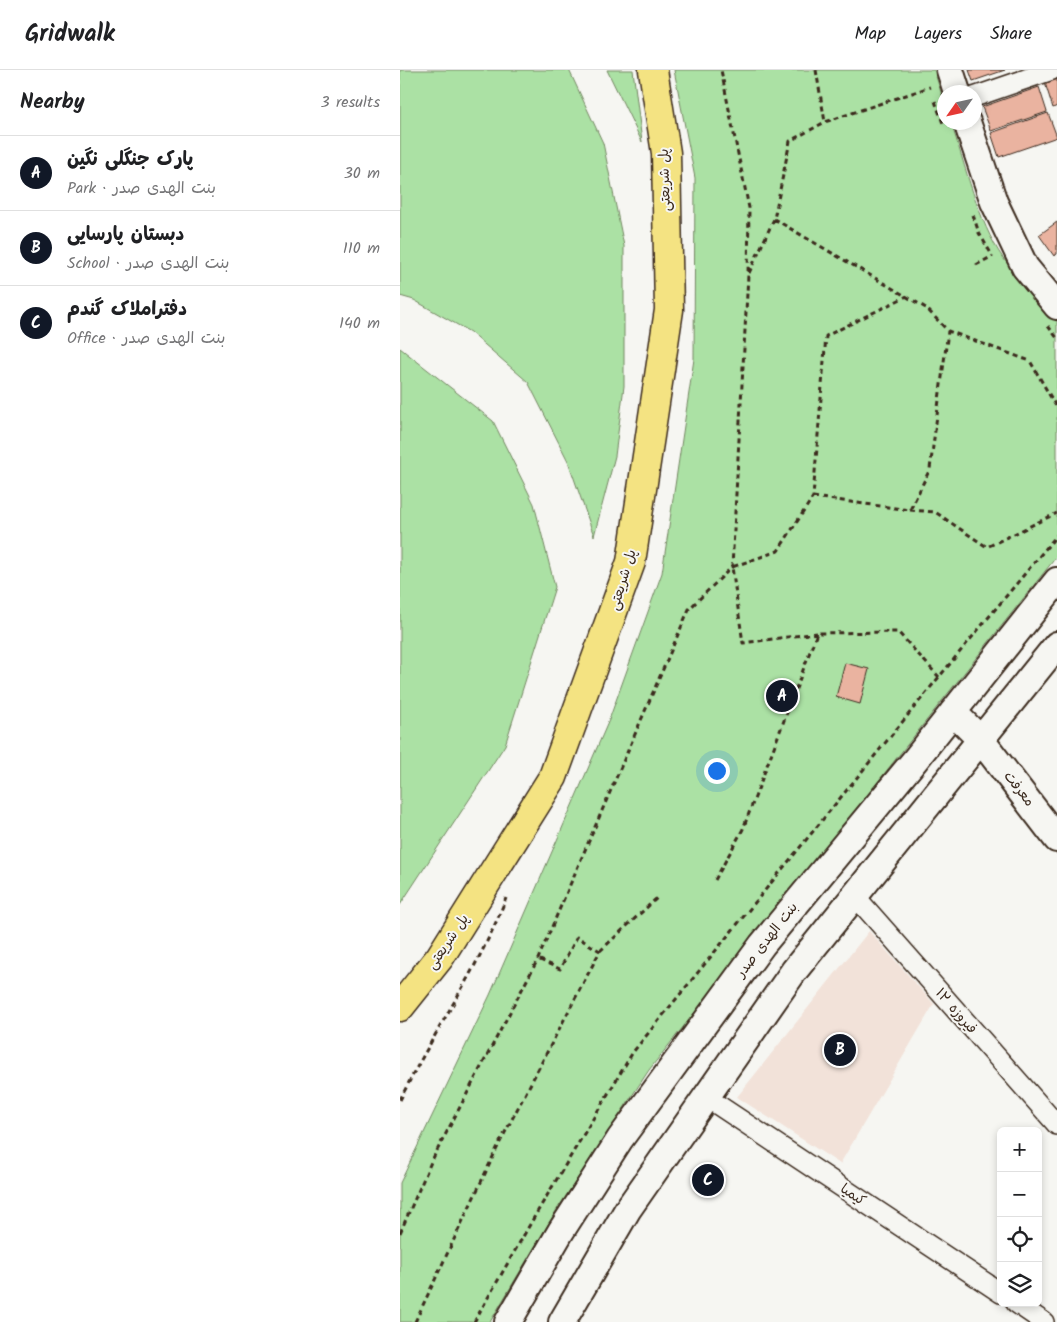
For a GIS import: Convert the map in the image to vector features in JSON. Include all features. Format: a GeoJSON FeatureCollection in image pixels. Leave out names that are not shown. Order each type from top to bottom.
{"type":"FeatureCollection","features":[{"type":"Feature","properties":{"kind":"main road","name":"پل شریعتی"},"geometry":{"type":"LineString","coordinates":[[400,1007],[440,957],[553,777],[632,562],[669,310],[666,154],[653,70]]}},
{"type":"Feature","properties":{"kind":"street"},"geometry":{"type":"LineString","coordinates":[[982,94],[1052,70]]}},
{"type":"Feature","properties":{"kind":"street"},"geometry":{"type":"LineString","coordinates":[[970,130],[994,202],[1025,267],[1057,306]]}},
{"type":"Feature","properties":{"kind":"street","name":"بنت الهدی صدر"},"geometry":{"type":"LineString","coordinates":[[508,1322],[561,1231],[620,1139],[762,945],[953,712],[1057,581]]}},
{"type":"Feature","properties":{"kind":"street"},"geometry":{"type":"LineString","coordinates":[[562,1322],[628,1209],[794,971],[1057,645]]}},
{"type":"Feature","properties":{"kind":"street","name":"معرفت"},"geometry":{"type":"LineString","coordinates":[[953,712],[980,740],[1057,839]]}},
{"type":"Feature","properties":{"kind":"street","name":"فیروزه ۱۲"},"geometry":{"type":"LineString","coordinates":[[855,896],[1057,1125]]}},
{"type":"Feature","properties":{"kind":"street","name":"کیمیا"},"geometry":{"type":"LineString","coordinates":[[706,1097],[997,1290]]}},
{"type":"Feature","properties":{"kind":"street"},"geometry":{"type":"LineString","coordinates":[[1022,1307],[1044,1322]]}},
{"type":"Feature","properties":{"kind":"path"},"geometry":{"type":"LineString","coordinates":[[722,70],[749,208],[748,275],[732,567],[744,643],[817,633],[898,632],[938,678]]}},
{"type":"Feature","properties":{"kind":"path"},"geometry":{"type":"LineString","coordinates":[[816,70],[825,122]]}},
{"type":"Feature","properties":{"kind":"path"},"geometry":{"type":"LineString","coordinates":[[748,275],[774,219],[790,141],[825,122],[940,78]]}},
{"type":"Feature","properties":{"kind":"path"},"geometry":{"type":"LineString","coordinates":[[774,219],[926,308],[948,331],[1030,361],[1057,408]]}},
{"type":"Feature","properties":{"kind":"path"},"geometry":{"type":"LineString","coordinates":[[976,265],[993,256]]}},
{"type":"Feature","properties":{"kind":"path"},"geometry":{"type":"LineString","coordinates":[[400,1233],[431,1162],[538,959],[689,608],[732,567],[778,551],[813,497],[826,336],[906,296]]}},
{"type":"Feature","properties":{"kind":"path"},"geometry":{"type":"LineString","coordinates":[[910,510],[930,469],[948,331]]}},
{"type":"Feature","properties":{"kind":"path"},"geometry":{"type":"LineString","coordinates":[[813,497],[935,512],[987,547],[1057,513]]}},
{"type":"Feature","properties":{"kind":"path"},"geometry":{"type":"LineString","coordinates":[[474,1322],[633,1052],[1057,535]]}},
{"type":"Feature","properties":{"kind":"path"},"geometry":{"type":"LineString","coordinates":[[715,880],[744,829],[817,633]]}},
{"type":"Feature","properties":{"kind":"path"},"geometry":{"type":"LineString","coordinates":[[400,1100],[472,972],[500,916],[507,897]]}},
{"type":"Feature","properties":{"kind":"path"},"geometry":{"type":"LineString","coordinates":[[415,1322],[499,1144],[600,951],[658,897]]}},
{"type":"Feature","properties":{"kind":"path"},"geometry":{"type":"LineString","coordinates":[[538,959],[560,969],[577,937],[600,951]]}},
{"type":"Feature","properties":{"kind":"shaded area"},"geometry":{"type":"Polygon","coordinates":[[[869,931],[934,1004],[840,1164],[737,1097],[869,931]]]}},
{"type":"Feature","properties":{"kind":"green space"},"geometry":{"type":"Polygon","coordinates":[[[400,70],[569,70],[603,143],[624,246],[624,386],[615,456],[594,536],[568,461],[528,382],[470,332],[414,300],[400,296],[400,70]]]}},
{"type":"Feature","properties":{"kind":"green space"},"geometry":{"type":"Polygon","coordinates":[[[607,70],[633,70],[642,142],[607,70]]]}},
{"type":"Feature","properties":{"kind":"green space"},"geometry":{"type":"Polygon","coordinates":[[[674,70],[934,70],[939,85],[937,85],[937,130],[953,130],[979,210],[994,244],[1003,258],[1057,322],[1057,556],[649,1070],[556,1211],[490,1322],[400,1322],[400,1183],[490,995],[609,720],[662,573],[694,359],[695,178],[674,70]]]}},
{"type":"Feature","properties":{"kind":"green space"},"geometry":{"type":"Polygon","coordinates":[[[400,348],[493,421],[534,504],[555,587],[505,745],[400,905],[400,348]]]}},
{"type":"Feature","properties":{"kind":"building"},"geometry":{"type":"Polygon","coordinates":[[[969,70],[1005,70],[973,81],[969,70]]]}},
{"type":"Feature","properties":{"kind":"building"},"geometry":{"type":"Polygon","coordinates":[[[1057,79],[1057,106],[1053,108],[1045,83],[1057,79]]]}},
{"type":"Feature","properties":{"kind":"building"},"geometry":{"type":"Polygon","coordinates":[[[1039,87],[1047,112],[991,131],[982,107],[1039,87]]]}},
{"type":"Feature","properties":{"kind":"building"},"geometry":{"type":"Polygon","coordinates":[[[1048,113],[1057,137],[999,157],[991,133],[1048,113]]]}},
{"type":"Feature","properties":{"kind":"building"},"geometry":{"type":"Polygon","coordinates":[[[1057,222],[1057,254],[1054,256],[1039,235],[1057,222]]]}},
{"type":"Feature","properties":{"kind":"building"},"geometry":{"type":"Polygon","coordinates":[[[845,663],[869,669],[860,704],[836,697],[845,663]]]}},
{"type":"Feature","properties":{"kind":"place","name":"پارک جنگلی نگین"},"geometry":{"type":"Point","coordinates":[782,696]}},
{"type":"Feature","properties":{"kind":"place","name":"دبستان پارسایی"},"geometry":{"type":"Point","coordinates":[840,1050]}},
{"type":"Feature","properties":{"kind":"place","name":"دفتراملاک گندم"},"geometry":{"type":"Point","coordinates":[708,1180]}}]}
